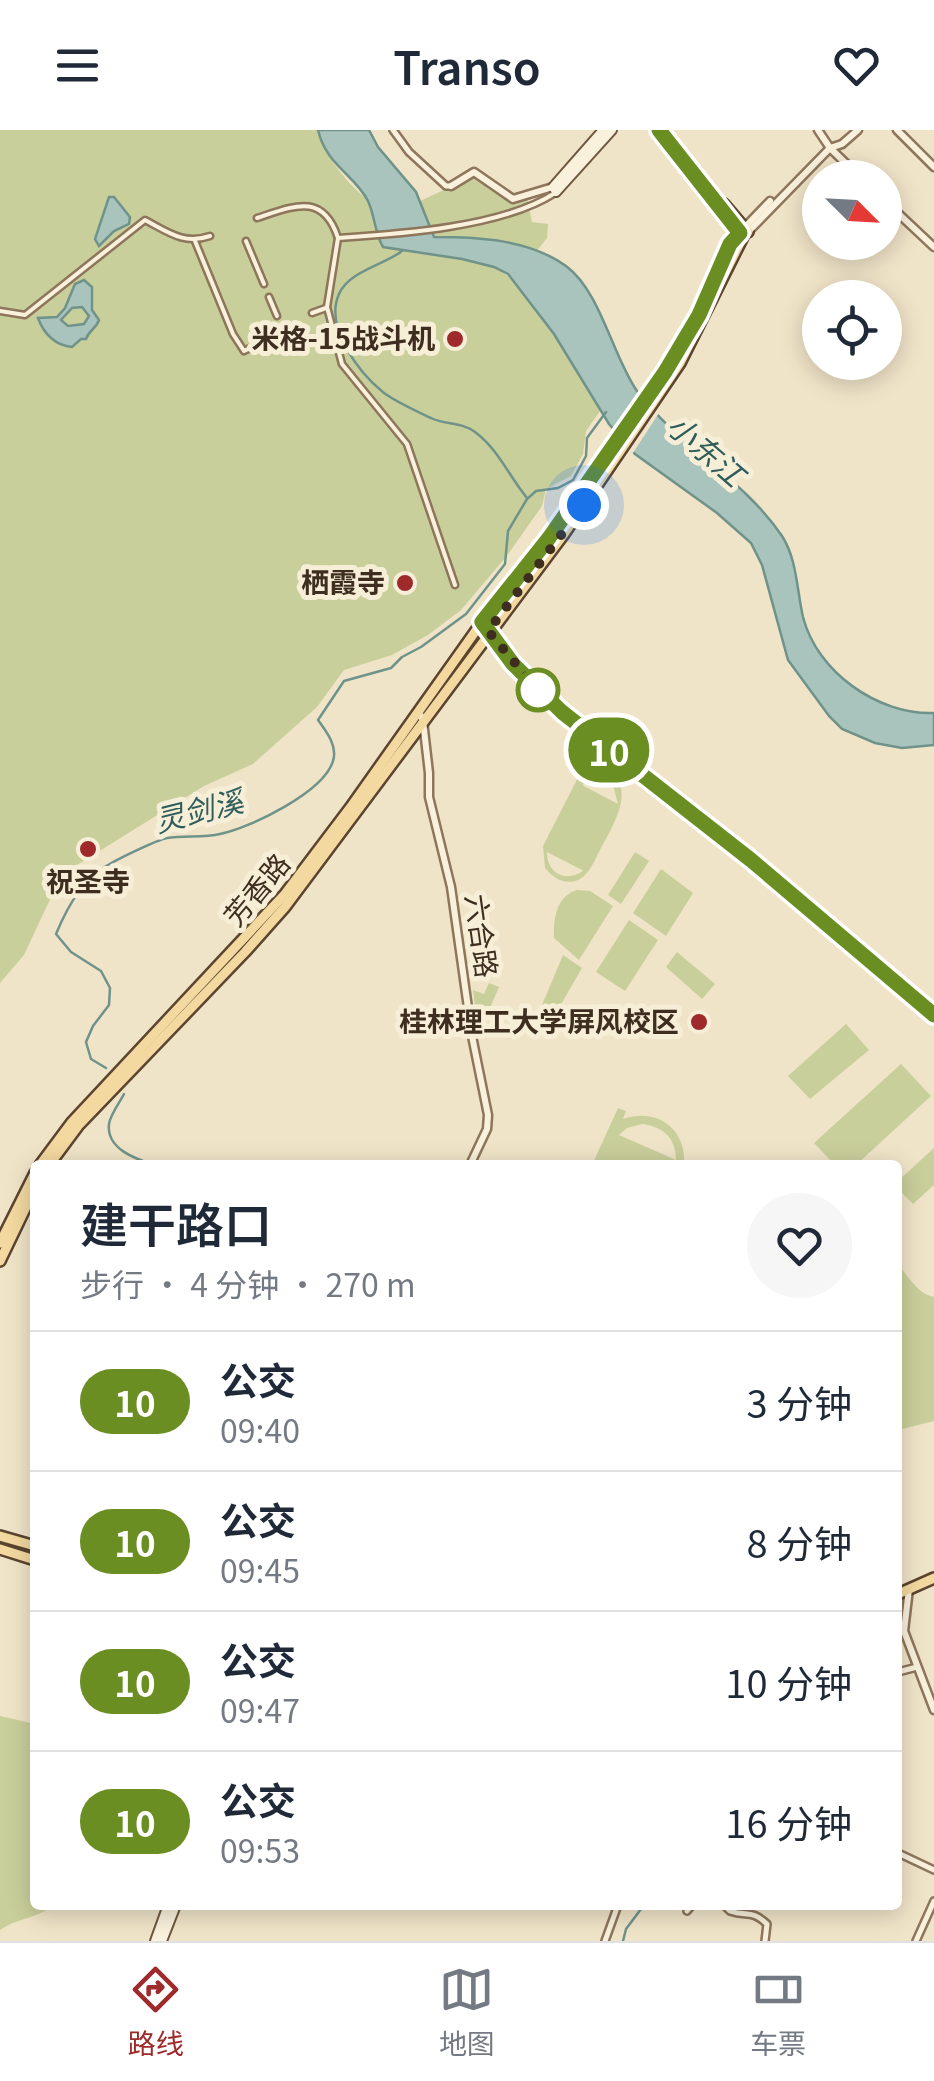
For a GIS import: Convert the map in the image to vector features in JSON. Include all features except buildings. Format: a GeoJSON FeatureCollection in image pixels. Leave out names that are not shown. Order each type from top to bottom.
{"type":"FeatureCollection","features":[{"type":"Feature","properties":{"kind":"main road"},"geometry":{"type":"LineString","coordinates":[[554,189],[603,130]]}},
{"type":"Feature","properties":{"kind":"main road"},"geometry":{"type":"LineString","coordinates":[[554,189],[612,130]]}},
{"type":"Feature","properties":{"kind":"main road"},"geometry":{"type":"LineString","coordinates":[[663,130],[744,233],[730,244],[699,315],[652,397],[486,627],[513,664],[562,712],[751,860],[934,1015]]}},
{"type":"Feature","properties":{"kind":"main road","name":"芳香路"},"geometry":{"type":"LineString","coordinates":[[53,1160],[78,1126],[285,906],[486,627]]}},
{"type":"Feature","properties":{"kind":"main road","name":"芳香路"},"geometry":{"type":"LineString","coordinates":[[44,1160],[72,1122],[285,894],[421,716]]}},
{"type":"Feature","properties":{"kind":"main road"},"geometry":{"type":"LineString","coordinates":[[0,1243],[30,1183]]}},
{"type":"Feature","properties":{"kind":"main road"},"geometry":{"type":"LineString","coordinates":[[0,1261],[30,1198]]}},
{"type":"Feature","properties":{"kind":"main road"},"geometry":{"type":"LineString","coordinates":[[0,1536],[30,1545]]}},
{"type":"Feature","properties":{"kind":"main road"},"geometry":{"type":"LineString","coordinates":[[0,1549],[30,1558]]}},
{"type":"Feature","properties":{"kind":"main road"},"geometry":{"type":"LineString","coordinates":[[902,1595],[934,1581]]}},
{"type":"Feature","properties":{"kind":"main road"},"geometry":{"type":"LineString","coordinates":[[155,1941],[170,1910]]}},
{"type":"Feature","properties":{"kind":"main road"},"geometry":{"type":"LineString","coordinates":[[162,1941],[171,1910]]}},
{"type":"Feature","properties":{"kind":"street"},"geometry":{"type":"LineString","coordinates":[[393,130],[446,186],[474,172],[512,198],[554,189]]}},
{"type":"Feature","properties":{"kind":"street"},"geometry":{"type":"LineString","coordinates":[[818,130],[843,160]]}},
{"type":"Feature","properties":{"kind":"street"},"geometry":{"type":"LineString","coordinates":[[744,233],[829,146],[842,144],[858,130]]}},
{"type":"Feature","properties":{"kind":"street"},"geometry":{"type":"LineString","coordinates":[[897,130],[934,167]]}},
{"type":"Feature","properties":{"kind":"street"},"geometry":{"type":"LineString","coordinates":[[338,238],[434,228],[525,209],[554,189]]}},
{"type":"Feature","properties":{"kind":"street"},"geometry":{"type":"LineString","coordinates":[[258,218],[316,206],[326,214],[338,238],[326,307],[342,364],[408,444],[455,585]]}},
{"type":"Feature","properties":{"kind":"street"},"geometry":{"type":"LineString","coordinates":[[902,217],[934,247]]}},
{"type":"Feature","properties":{"kind":"street"},"geometry":{"type":"LineString","coordinates":[[0,311],[25,314],[145,220],[183,240],[210,236]]}},
{"type":"Feature","properties":{"kind":"street"},"geometry":{"type":"LineString","coordinates":[[195,241],[234,334],[244,351],[256,345]]}},
{"type":"Feature","properties":{"kind":"street"},"geometry":{"type":"LineString","coordinates":[[246,241],[264,284]]}},
{"type":"Feature","properties":{"kind":"street"},"geometry":{"type":"LineString","coordinates":[[269,297],[278,316]]}},
{"type":"Feature","properties":{"kind":"street"},"geometry":{"type":"LineString","coordinates":[[312,313],[326,307]]}},
{"type":"Feature","properties":{"kind":"street","name":"六合路"},"geometry":{"type":"LineString","coordinates":[[421,716],[429,796],[452,887],[472,1036],[488,1115],[487,1128],[472,1160]]}},
{"type":"Feature","properties":{"kind":"street"},"geometry":{"type":"LineString","coordinates":[[910,1592],[904,1631],[934,1710]]}},
{"type":"Feature","properties":{"kind":"street"},"geometry":{"type":"LineString","coordinates":[[902,1671],[916,1666]]}},
{"type":"Feature","properties":{"kind":"street"},"geometry":{"type":"LineString","coordinates":[[902,1854],[934,1870]]}},
{"type":"Feature","properties":{"kind":"street"},"geometry":{"type":"LineString","coordinates":[[916,1941],[934,1901]]}},
{"type":"Feature","properties":{"kind":"street"},"geometry":{"type":"LineString","coordinates":[[605,1941],[616,1910]]}},
{"type":"Feature","properties":{"kind":"street"},"geometry":{"type":"LineString","coordinates":[[729,1910],[752,1913],[767,1924],[765,1941]]}},
{"type":"Feature","properties":{"kind":"green space"},"geometry":{"type":"Polygon","coordinates":[[[0,130],[318,130],[338,169],[369,200],[382,207],[429,222],[420,201],[472,177],[503,197],[527,197],[532,222],[548,224],[547,238],[536,252],[477,240],[383,247],[470,260],[508,277],[551,330],[599,403],[600,411],[586,431],[583,454],[571,476],[546,489],[542,506],[461,610],[392,655],[344,670],[317,707],[253,764],[204,786],[69,870],[53,893],[24,955],[0,983],[0,130]]]}},
{"type":"Feature","properties":{"kind":"green space"},"geometry":{"type":"Polygon","coordinates":[[[590,754],[595,756],[585,775],[615,779],[622,797],[593,864],[580,879],[561,880],[545,868],[543,846],[590,754]],[[597,778],[582,785],[618,804],[613,785],[597,778]],[[547,852],[550,866],[558,874],[570,876],[583,871],[582,870],[547,852]]]}},
{"type":"Feature","properties":{"kind":"green space"},"geometry":{"type":"Polygon","coordinates":[[[635,852],[649,861],[621,904],[608,895],[635,852]]]}},
{"type":"Feature","properties":{"kind":"green space"},"geometry":{"type":"Polygon","coordinates":[[[661,869],[693,893],[666,936],[633,913],[661,869]]]}},
{"type":"Feature","properties":{"kind":"green space"},"geometry":{"type":"Polygon","coordinates":[[[577,890],[590,891],[613,906],[579,960],[554,938],[560,903],[577,890]]]}},
{"type":"Feature","properties":{"kind":"green space"},"geometry":{"type":"Polygon","coordinates":[[[629,920],[658,940],[625,991],[596,972],[629,920]]]}},
{"type":"Feature","properties":{"kind":"green space"},"geometry":{"type":"Polygon","coordinates":[[[677,952],[715,984],[702,999],[666,967],[677,952]]]}},
{"type":"Feature","properties":{"kind":"green space"},"geometry":{"type":"Polygon","coordinates":[[[563,955],[582,968],[556,1013],[542,1005],[563,955]]]}},
{"type":"Feature","properties":{"kind":"green space"},"geometry":{"type":"Polygon","coordinates":[[[489,983],[499,987],[483,1024],[477,1023],[473,990],[484,994],[489,983]]]}},
{"type":"Feature","properties":{"kind":"green space"},"geometry":{"type":"Polygon","coordinates":[[[846,1024],[869,1050],[810,1099],[788,1076],[846,1024]]]}},
{"type":"Feature","properties":{"kind":"green space"},"geometry":{"type":"Polygon","coordinates":[[[901,1064],[931,1096],[861,1160],[830,1160],[814,1143],[901,1064]]]}},
{"type":"Feature","properties":{"kind":"green space"},"geometry":{"type":"Polygon","coordinates":[[[618,1108],[626,1111],[623,1119],[647,1116],[667,1124],[675,1131],[684,1160],[676,1160],[594,1160],[618,1108]],[[643,1124],[627,1128],[619,1135],[676,1160],[671,1140],[663,1131],[643,1124]]]}},
{"type":"Feature","properties":{"kind":"green space"},"geometry":{"type":"Polygon","coordinates":[[[934,1148],[934,1185],[913,1204],[902,1193],[902,1177],[934,1148]]]}},
{"type":"Feature","properties":{"kind":"green space"},"geometry":{"type":"Polygon","coordinates":[[[902,1269],[918,1288],[934,1297],[934,1421],[902,1429],[902,1269]]]}},
{"type":"Feature","properties":{"kind":"green space"},"geometry":{"type":"Polygon","coordinates":[[[0,1716],[30,1723],[30,1910],[46,1910],[0,1930],[0,1716]]]}},
{"type":"Feature","properties":{"kind":"water"},"geometry":{"type":"Polygon","coordinates":[[[318,130],[369,130],[378,147],[416,192],[434,237],[519,245],[551,257],[578,277],[597,307],[637,391],[672,429],[749,497],[782,536],[794,565],[803,617],[821,655],[836,672],[872,698],[892,707],[934,713],[934,745],[902,748],[875,743],[842,729],[788,660],[762,565],[751,543],[717,513],[635,454],[609,424],[554,334],[508,274],[462,259],[383,247],[368,201],[327,152],[318,130]]]}},
{"type":"Feature","properties":{"kind":"water"},"geometry":{"type":"Polygon","coordinates":[[[109,197],[114,197],[130,217],[129,224],[114,231],[99,246],[95,239],[109,197]]]}},
{"type":"Feature","properties":{"kind":"water"},"geometry":{"type":"Polygon","coordinates":[[[84,280],[92,287],[92,310],[99,320],[86,339],[72,347],[50,338],[38,318],[57,317],[75,284],[84,280]],[[82,307],[72,308],[61,320],[68,326],[84,324],[89,316],[82,307]]]}},
{"type":"Feature","properties":{"kind":"pier"},"geometry":{"type":"Polygon","coordinates":[[[641,388],[661,410],[631,456],[610,432],[641,388]]]}},
{"type":"Feature","properties":{"kind":"waterway"},"geometry":{"type":"LineString","coordinates":[[402,251],[359,274],[339,294],[336,321],[346,348],[364,374],[389,397],[431,418],[475,432],[497,455],[527,498]]}},
{"type":"Feature","properties":{"kind":"waterway","name":"灵剑溪"},"geometry":{"type":"LineString","coordinates":[[106,1068],[91,1059],[86,1042],[109,1005],[110,988],[101,971],[71,952],[56,934],[82,888],[105,867],[146,846],[167,838],[233,830],[284,807],[316,785],[327,773],[334,755],[330,739],[318,720],[344,681],[391,668],[466,614],[505,564],[508,531],[527,499],[536,491],[558,488],[573,480],[586,456],[587,438],[606,412]]}},
{"type":"Feature","properties":{"kind":"waterway","name":"灵剑溪"},"geometry":{"type":"LineString","coordinates":[[124,1094],[110,1120],[109,1133],[117,1146],[139,1160]]}},
{"type":"Feature","properties":{"kind":"waterway","name":"灵剑溪"},"geometry":{"type":"LineString","coordinates":[[623,1941],[626,1929],[640,1910]]}},
{"type":"Feature","properties":{"kind":"bus line","name":"10"},"geometry":{"type":"LineString","coordinates":[[659,130],[740,233],[730,244],[699,315],[665,372],[549,538],[482,622],[513,664],[562,712],[751,860],[934,1015]]}},
{"type":"Feature","properties":{"kind":"place","name":"米格-15战斗机"},"geometry":{"type":"Point","coordinates":[455,339]}},
{"type":"Feature","properties":{"kind":"place","name":"栖霞寺"},"geometry":{"type":"Point","coordinates":[405,583]}},
{"type":"Feature","properties":{"kind":"place","name":"祝圣寺"},"geometry":{"type":"Point","coordinates":[88,849]}},
{"type":"Feature","properties":{"kind":"place","name":"桂林理工大学屏风校区"},"geometry":{"type":"Point","coordinates":[699,1022]}},
{"type":"Feature","properties":{"kind":"route"},"geometry":{"type":"LineString","coordinates":[[538,690],[488,631],[584,505]]}},
{"type":"Feature","properties":{"kind":"water label","name":"小东江"},"geometry":{"type":"Point","coordinates":[705,451]}}]}
